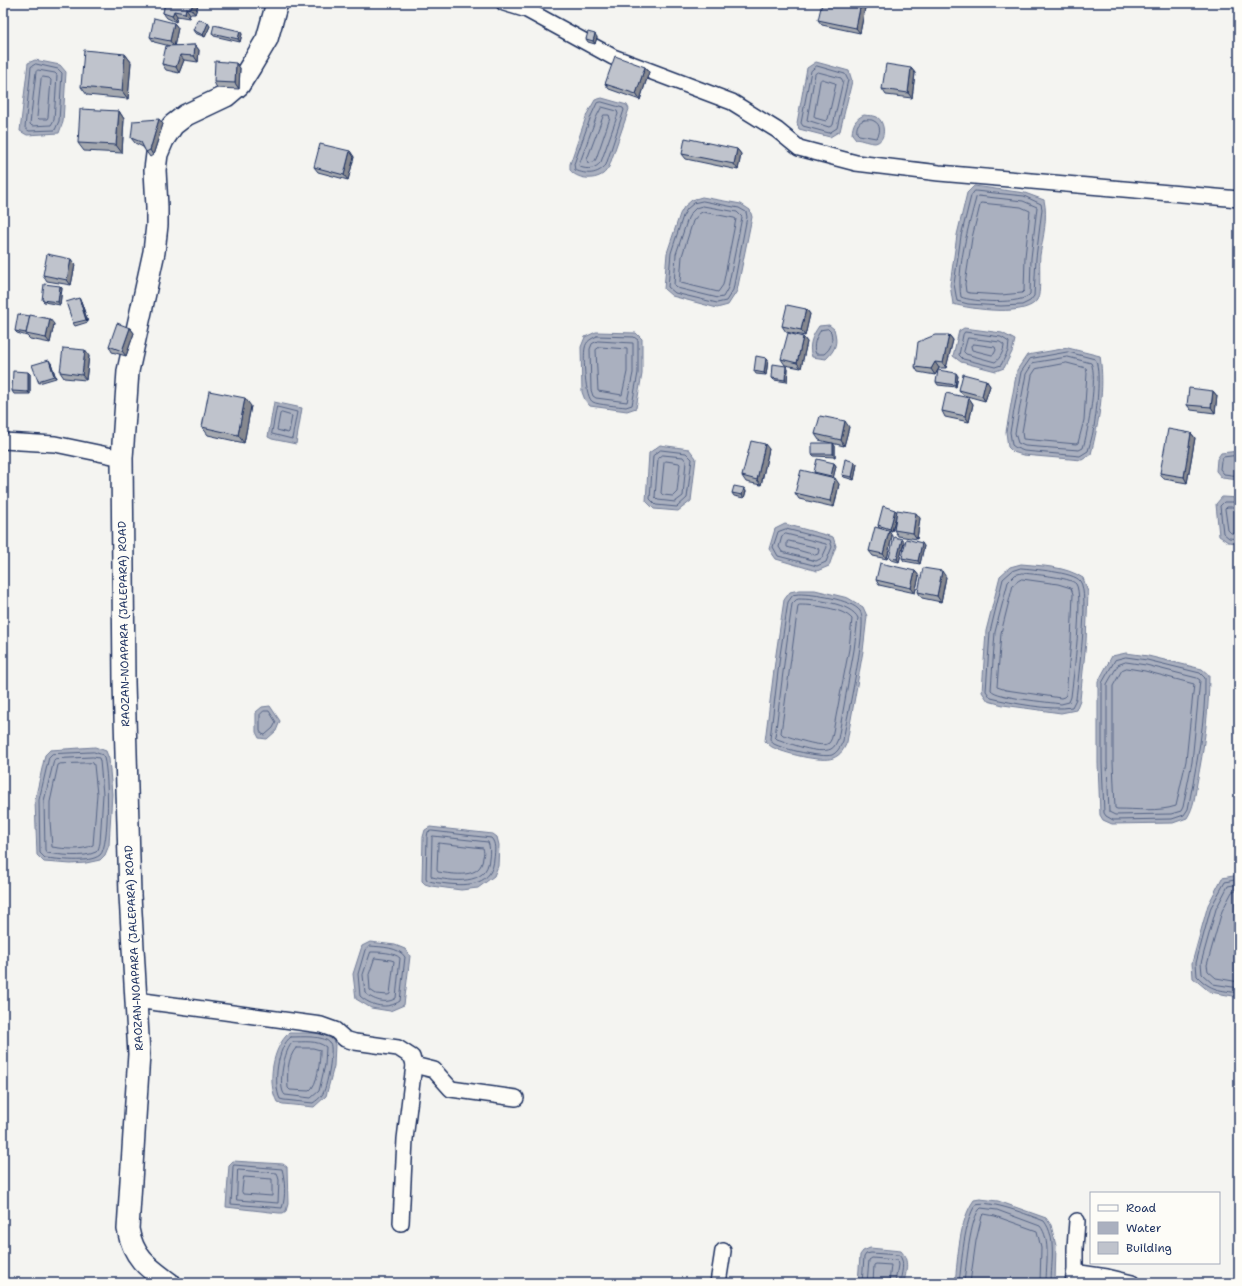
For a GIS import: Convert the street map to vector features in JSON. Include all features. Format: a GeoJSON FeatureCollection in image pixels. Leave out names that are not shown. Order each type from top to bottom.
{"type":"FeatureCollection","features":[{"type":"Feature","properties":{"kind":"main road","name":"RAOZAN-NOAPARA (JALEPARA) ROAD"},"geometry":{"type":"LineString","coordinates":[[169,1283],[142,1262],[130,1240],[128,1229],[139,1054],[130,895],[124,682],[122,458],[128,371],[154,252],[157,225],[155,170],[157,154],[163,140],[173,125],[186,115],[226,96],[239,85],[252,66],[267,39],[277,3]]}},
{"type":"Feature","properties":{"kind":"street"},"geometry":{"type":"LineString","coordinates":[[504,3],[527,10],[613,58],[732,102],[777,130],[799,148],[806,150],[856,163],[939,173],[1239,199]]}},
{"type":"Feature","properties":{"kind":"street"},"geometry":{"type":"LineString","coordinates":[[3,441],[55,444],[122,458]]}},
{"type":"Feature","properties":{"kind":"street"},"geometry":{"type":"LineString","coordinates":[[136,1000],[321,1025],[334,1030],[345,1039],[355,1042],[398,1048],[412,1057],[414,1065],[405,1139],[401,1224]]}},
{"type":"Feature","properties":{"kind":"street"},"geometry":{"type":"LineString","coordinates":[[414,1065],[434,1070],[451,1089],[516,1098]]}},
{"type":"Feature","properties":{"kind":"street"},"geometry":{"type":"LineString","coordinates":[[1073,1280],[1077,1221]]}},
{"type":"Feature","properties":{"kind":"street"},"geometry":{"type":"LineString","coordinates":[[718,1283],[723,1251]]}},
{"type":"Feature","properties":{"kind":"street"},"geometry":{"type":"LineString","coordinates":[[1073,1280],[1080,1273],[1132,1283]]}},
{"type":"Feature","properties":{"kind":"water"},"geometry":{"type":"Polygon","coordinates":[[[35,60],[60,65],[66,72],[63,122],[59,133],[27,135],[20,131],[28,63],[35,60]]]}},
{"type":"Feature","properties":{"kind":"water"},"geometry":{"type":"Polygon","coordinates":[[[816,62],[849,71],[852,81],[840,131],[830,137],[799,129],[797,123],[807,68],[816,62]]]}},
{"type":"Feature","properties":{"kind":"water"},"geometry":{"type":"Polygon","coordinates":[[[602,98],[627,105],[629,109],[609,167],[604,173],[595,178],[585,178],[573,173],[570,170],[570,164],[587,114],[595,100],[602,98]]]}},
{"type":"Feature","properties":{"kind":"water"},"geometry":{"type":"Polygon","coordinates":[[[864,115],[874,116],[880,119],[884,131],[882,139],[879,142],[873,143],[856,139],[852,134],[855,122],[858,118],[864,115]]]}},
{"type":"Feature","properties":{"kind":"water"},"geometry":{"type":"Polygon","coordinates":[[[974,186],[1025,193],[1044,200],[1045,220],[1040,255],[1039,295],[1033,304],[1024,308],[1012,310],[985,310],[953,304],[950,285],[957,235],[967,193],[974,186]]]}},
{"type":"Feature","properties":{"kind":"water"},"geometry":{"type":"Polygon","coordinates":[[[702,197],[741,204],[750,210],[752,217],[737,291],[728,305],[717,308],[672,296],[664,289],[667,253],[680,214],[684,207],[692,200],[702,197]]]}},
{"type":"Feature","properties":{"kind":"water"},"geometry":{"type":"Polygon","coordinates":[[[829,325],[834,329],[836,342],[834,349],[826,359],[812,357],[810,349],[814,334],[819,326],[829,325]]]}},
{"type":"Feature","properties":{"kind":"water"},"geometry":{"type":"Polygon","coordinates":[[[964,328],[1002,333],[1015,340],[1012,352],[1004,368],[996,371],[961,362],[953,356],[959,331],[964,328]]]}},
{"type":"Feature","properties":{"kind":"water"},"geometry":{"type":"Polygon","coordinates":[[[596,332],[636,333],[642,339],[642,374],[636,408],[627,411],[590,406],[585,400],[582,392],[581,347],[585,337],[596,332]]]}},
{"type":"Feature","properties":{"kind":"water"},"geometry":{"type":"Polygon","coordinates":[[[1068,348],[1100,356],[1102,381],[1100,405],[1091,454],[1082,460],[1023,455],[1013,452],[1008,447],[1006,432],[1017,370],[1027,355],[1068,348]]]}},
{"type":"Feature","properties":{"kind":"water"},"geometry":{"type":"Polygon","coordinates":[[[274,402],[302,408],[296,444],[268,437],[274,402]]]}},
{"type":"Feature","properties":{"kind":"water"},"geometry":{"type":"Polygon","coordinates":[[[660,445],[689,449],[696,458],[691,501],[678,511],[654,509],[646,501],[649,453],[660,445]]]}},
{"type":"Feature","properties":{"kind":"water"},"geometry":{"type":"Polygon","coordinates":[[[1239,451],[1239,480],[1222,478],[1216,471],[1217,459],[1221,453],[1239,451]]]}},
{"type":"Feature","properties":{"kind":"water"},"geometry":{"type":"Polygon","coordinates":[[[1222,497],[1239,498],[1239,543],[1228,542],[1219,536],[1216,504],[1222,497]]]}},
{"type":"Feature","properties":{"kind":"water"},"geometry":{"type":"Polygon","coordinates":[[[785,524],[833,537],[836,546],[829,566],[817,571],[776,559],[769,549],[775,529],[785,524]]]}},
{"type":"Feature","properties":{"kind":"water"},"geometry":{"type":"Polygon","coordinates":[[[1021,564],[1061,569],[1083,578],[1088,592],[1086,642],[1080,700],[1076,710],[1061,713],[1003,705],[988,701],[982,692],[986,631],[1000,576],[1010,567],[1021,564]]]}},
{"type":"Feature","properties":{"kind":"water"},"geometry":{"type":"Polygon","coordinates":[[[799,590],[815,590],[848,598],[863,607],[867,616],[863,651],[847,742],[836,757],[828,759],[802,757],[772,747],[765,741],[784,600],[790,592],[799,590]]]}},
{"type":"Feature","properties":{"kind":"water"},"geometry":{"type":"Polygon","coordinates":[[[1126,653],[1148,656],[1202,669],[1209,675],[1206,729],[1194,801],[1187,818],[1173,823],[1112,824],[1103,820],[1100,815],[1098,763],[1098,682],[1112,656],[1126,653]]]}},
{"type":"Feature","properties":{"kind":"water"},"geometry":{"type":"Polygon","coordinates":[[[270,706],[280,721],[276,731],[267,739],[259,738],[256,732],[256,712],[262,707],[270,706]]]}},
{"type":"Feature","properties":{"kind":"water"},"geometry":{"type":"Polygon","coordinates":[[[95,747],[106,751],[109,759],[112,794],[109,845],[105,855],[100,860],[86,863],[71,864],[44,862],[37,855],[35,800],[45,755],[50,750],[95,747]]]}},
{"type":"Feature","properties":{"kind":"water"},"geometry":{"type":"Polygon","coordinates":[[[430,827],[493,834],[497,837],[499,845],[498,866],[494,876],[478,888],[461,890],[425,884],[422,881],[423,837],[425,830],[430,827]]]}},
{"type":"Feature","properties":{"kind":"water"},"geometry":{"type":"Polygon","coordinates":[[[3,845],[7,859],[3,873],[3,845]]]}},
{"type":"Feature","properties":{"kind":"water"},"geometry":{"type":"Polygon","coordinates":[[[1239,875],[1239,997],[1210,992],[1193,978],[1192,963],[1208,905],[1222,878],[1239,875]]]}},
{"type":"Feature","properties":{"kind":"water"},"geometry":{"type":"Polygon","coordinates":[[[370,942],[395,945],[405,949],[410,956],[404,1005],[390,1011],[371,1008],[356,999],[353,974],[362,946],[370,942]]]}},
{"type":"Feature","properties":{"kind":"water"},"geometry":{"type":"Polygon","coordinates":[[[289,1033],[315,1033],[324,1035],[332,1039],[335,1044],[334,1066],[326,1096],[314,1107],[283,1104],[277,1102],[274,1094],[272,1076],[275,1056],[283,1039],[289,1033]]]}},
{"type":"Feature","properties":{"kind":"water"},"geometry":{"type":"Polygon","coordinates":[[[233,1161],[283,1164],[287,1167],[288,1204],[286,1211],[279,1213],[226,1207],[229,1165],[233,1161]]]}},
{"type":"Feature","properties":{"kind":"water"},"geometry":{"type":"Polygon","coordinates":[[[980,1199],[998,1201],[1046,1218],[1051,1225],[1056,1246],[1055,1283],[955,1283],[958,1251],[965,1218],[974,1200],[980,1199]]]}},
{"type":"Feature","properties":{"kind":"water"},"geometry":{"type":"Polygon","coordinates":[[[870,1248],[901,1251],[906,1259],[904,1283],[858,1283],[860,1255],[863,1251],[870,1248]]]}},
{"type":"Feature","properties":{"kind":"building"},"geometry":{"type":"Polygon","coordinates":[[[165,3],[193,3],[191,9],[186,8],[185,13],[174,11],[172,16],[163,13],[165,3]]]}},
{"type":"Feature","properties":{"kind":"building"},"geometry":{"type":"Polygon","coordinates":[[[822,3],[861,3],[856,28],[818,20],[822,3]]]}},
{"type":"Feature","properties":{"kind":"building"},"geometry":{"type":"Polygon","coordinates":[[[154,18],[174,23],[170,41],[150,37],[154,18]]]}},
{"type":"Feature","properties":{"kind":"building"},"geometry":{"type":"Polygon","coordinates":[[[198,19],[208,23],[203,35],[193,30],[198,19]]]}},
{"type":"Feature","properties":{"kind":"building"},"geometry":{"type":"Polygon","coordinates":[[[214,25],[240,31],[238,39],[212,33],[214,25]]]}},
{"type":"Feature","properties":{"kind":"building"},"geometry":{"type":"Polygon","coordinates":[[[588,32],[595,34],[593,41],[586,39],[588,32]]]}},
{"type":"Feature","properties":{"kind":"building"},"geometry":{"type":"Polygon","coordinates":[[[195,45],[194,56],[180,55],[176,67],[162,64],[166,46],[195,45]]]}},
{"type":"Feature","properties":{"kind":"building"},"geometry":{"type":"Polygon","coordinates":[[[84,50],[125,54],[122,91],[81,87],[84,50]]]}},
{"type":"Feature","properties":{"kind":"building"},"geometry":{"type":"Polygon","coordinates":[[[615,56],[645,67],[636,94],[605,84],[615,56]]]}},
{"type":"Feature","properties":{"kind":"building"},"geometry":{"type":"Polygon","coordinates":[[[215,61],[236,63],[235,83],[214,82],[215,61]]]}},
{"type":"Feature","properties":{"kind":"building"},"geometry":{"type":"Polygon","coordinates":[[[886,64],[911,68],[908,93],[882,89],[886,64]]]}},
{"type":"Feature","properties":{"kind":"building"},"geometry":{"type":"Polygon","coordinates":[[[80,109],[119,111],[116,145],[78,143],[80,109]]]}},
{"type":"Feature","properties":{"kind":"building"},"geometry":{"type":"Polygon","coordinates":[[[159,119],[150,150],[146,152],[141,142],[131,138],[133,121],[159,119]]]}},
{"type":"Feature","properties":{"kind":"building"},"geometry":{"type":"Polygon","coordinates":[[[685,138],[737,149],[734,164],[682,154],[685,138]]]}},
{"type":"Feature","properties":{"kind":"building"},"geometry":{"type":"Polygon","coordinates":[[[320,144],[350,151],[344,175],[314,167],[320,144]]]}},
{"type":"Feature","properties":{"kind":"building"},"geometry":{"type":"Polygon","coordinates":[[[47,254],[71,259],[67,280],[43,275],[47,254]]]}},
{"type":"Feature","properties":{"kind":"building"},"geometry":{"type":"Polygon","coordinates":[[[44,284],[60,286],[58,302],[42,300],[44,284]]]}},
{"type":"Feature","properties":{"kind":"building"},"geometry":{"type":"Polygon","coordinates":[[[79,298],[86,320],[73,323],[66,302],[79,298]]]}},
{"type":"Feature","properties":{"kind":"building"},"geometry":{"type":"Polygon","coordinates":[[[787,305],[806,309],[801,330],[782,326],[787,305]]]}},
{"type":"Feature","properties":{"kind":"building"},"geometry":{"type":"Polygon","coordinates":[[[18,314],[30,316],[26,333],[15,331],[18,314]]]}},
{"type":"Feature","properties":{"kind":"building"},"geometry":{"type":"Polygon","coordinates":[[[30,315],[50,319],[46,338],[26,334],[30,315]]]}},
{"type":"Feature","properties":{"kind":"building"},"geometry":{"type":"Polygon","coordinates":[[[117,323],[130,328],[122,351],[109,346],[117,323]]]}},
{"type":"Feature","properties":{"kind":"building"},"geometry":{"type":"Polygon","coordinates":[[[788,333],[803,337],[797,363],[781,359],[788,333]]]}},
{"type":"Feature","properties":{"kind":"building"},"geometry":{"type":"Polygon","coordinates":[[[935,335],[949,335],[943,363],[935,362],[931,369],[915,367],[918,342],[935,335]]]}},
{"type":"Feature","properties":{"kind":"building"},"geometry":{"type":"Polygon","coordinates":[[[63,348],[85,350],[82,375],[60,372],[63,348]]]}},
{"type":"Feature","properties":{"kind":"building"},"geometry":{"type":"Polygon","coordinates":[[[756,356],[766,358],[764,373],[754,371],[756,356]]]}},
{"type":"Feature","properties":{"kind":"building"},"geometry":{"type":"Polygon","coordinates":[[[49,360],[54,376],[38,381],[32,365],[49,360]]]}},
{"type":"Feature","properties":{"kind":"building"},"geometry":{"type":"Polygon","coordinates":[[[773,364],[786,366],[785,380],[772,378],[773,364]]]}},
{"type":"Feature","properties":{"kind":"building"},"geometry":{"type":"Polygon","coordinates":[[[938,370],[956,373],[955,385],[936,382],[938,370]]]}},
{"type":"Feature","properties":{"kind":"building"},"geometry":{"type":"Polygon","coordinates":[[[13,371],[28,372],[28,392],[12,391],[13,371]]]}},
{"type":"Feature","properties":{"kind":"building"},"geometry":{"type":"Polygon","coordinates":[[[963,374],[986,380],[982,396],[959,390],[963,374]]]}},
{"type":"Feature","properties":{"kind":"building"},"geometry":{"type":"Polygon","coordinates":[[[1189,388],[1213,391],[1211,407],[1187,405],[1189,388]]]}},
{"type":"Feature","properties":{"kind":"building"},"geometry":{"type":"Polygon","coordinates":[[[209,391],[245,398],[238,435],[202,427],[209,391]]]}},
{"type":"Feature","properties":{"kind":"building"},"geometry":{"type":"Polygon","coordinates":[[[946,393],[969,398],[965,416],[942,411],[946,393]]]}},
{"type":"Feature","properties":{"kind":"building"},"geometry":{"type":"Polygon","coordinates":[[[820,416],[845,421],[841,440],[815,434],[820,416]]]}},
{"type":"Feature","properties":{"kind":"building"},"geometry":{"type":"Polygon","coordinates":[[[1168,429],[1191,433],[1184,477],[1160,473],[1168,429]]]}},
{"type":"Feature","properties":{"kind":"building"},"geometry":{"type":"Polygon","coordinates":[[[751,441],[765,444],[757,480],[742,476],[751,441]]]}},
{"type":"Feature","properties":{"kind":"building"},"geometry":{"type":"Polygon","coordinates":[[[812,443],[833,443],[833,454],[812,454],[812,443]]]}},
{"type":"Feature","properties":{"kind":"building"},"geometry":{"type":"Polygon","coordinates":[[[817,459],[834,463],[831,476],[814,472],[817,459]]]}},
{"type":"Feature","properties":{"kind":"building"},"geometry":{"type":"Polygon","coordinates":[[[845,459],[855,462],[852,477],[842,475],[845,459]]]}},
{"type":"Feature","properties":{"kind":"building"},"geometry":{"type":"Polygon","coordinates":[[[801,470],[835,478],[830,501],[795,493],[801,470]]]}},
{"type":"Feature","properties":{"kind":"building"},"geometry":{"type":"Polygon","coordinates":[[[734,486],[744,488],[742,495],[732,493],[734,486]]]}},
{"type":"Feature","properties":{"kind":"building"},"geometry":{"type":"Polygon","coordinates":[[[883,506],[895,510],[890,529],[878,525],[883,506]]]}},
{"type":"Feature","properties":{"kind":"building"},"geometry":{"type":"Polygon","coordinates":[[[897,510],[916,513],[913,533],[894,530],[897,510]]]}},
{"type":"Feature","properties":{"kind":"building"},"geometry":{"type":"Polygon","coordinates":[[[875,527],[889,531],[883,554],[869,551],[875,527]]]}},
{"type":"Feature","properties":{"kind":"building"},"geometry":{"type":"Polygon","coordinates":[[[894,537],[902,539],[897,559],[889,558],[894,537]]]}},
{"type":"Feature","properties":{"kind":"building"},"geometry":{"type":"Polygon","coordinates":[[[906,539],[922,543],[918,561],[902,558],[906,539]]]}},
{"type":"Feature","properties":{"kind":"building"},"geometry":{"type":"Polygon","coordinates":[[[880,563],[915,571],[911,588],[876,580],[880,563]]]}},
{"type":"Feature","properties":{"kind":"building"},"geometry":{"type":"Polygon","coordinates":[[[923,568],[942,571],[937,596],[918,592],[923,568]]]}}]}
